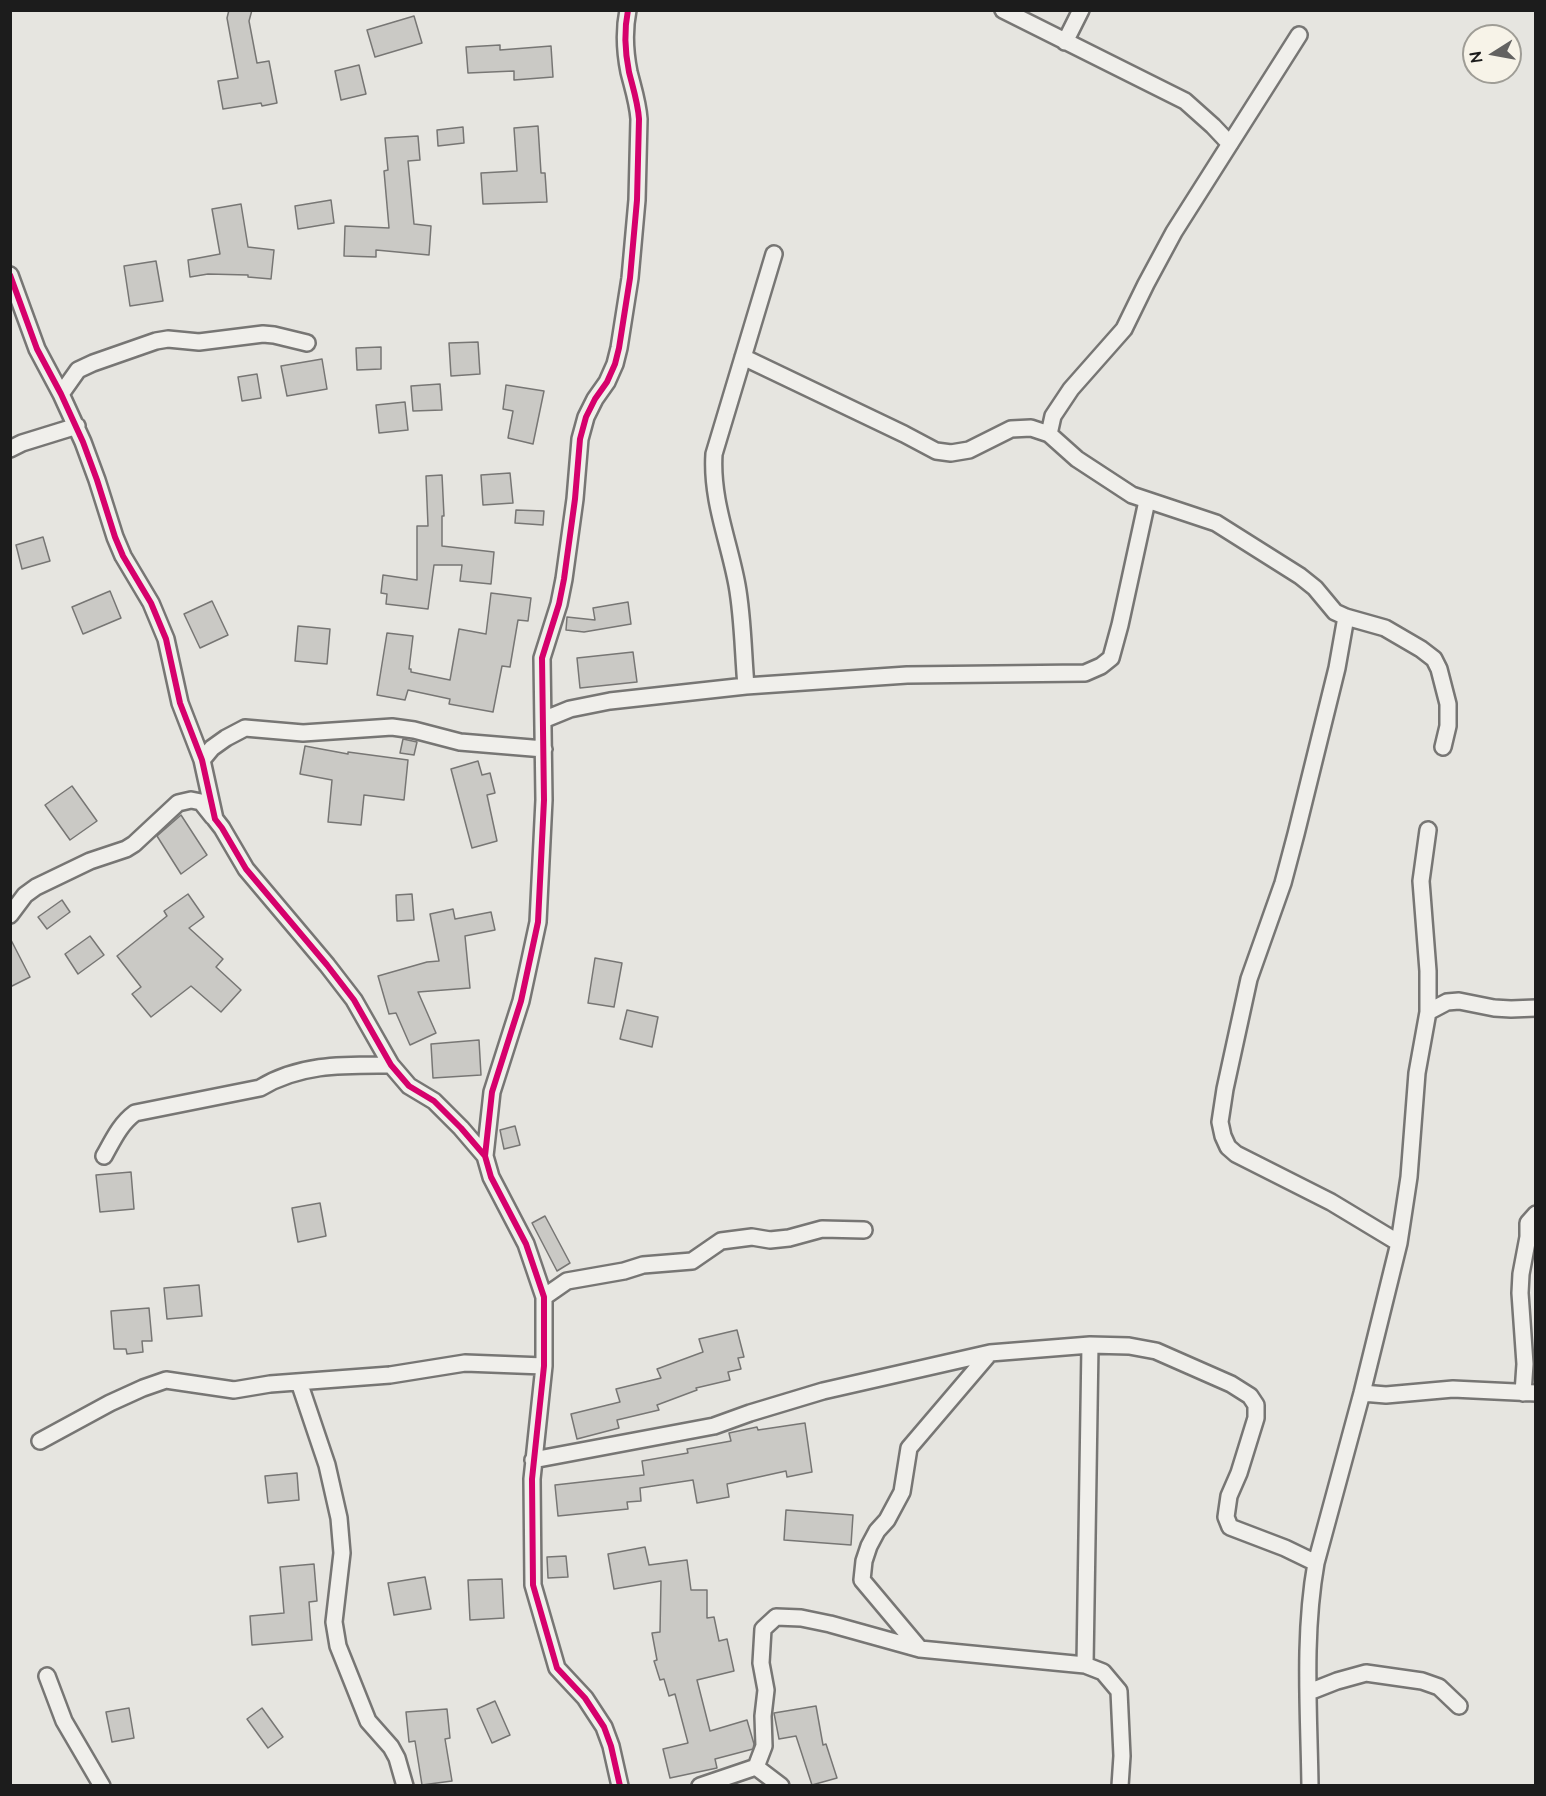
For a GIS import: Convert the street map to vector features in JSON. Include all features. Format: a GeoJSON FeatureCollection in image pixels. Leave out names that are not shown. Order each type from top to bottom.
{"type":"FeatureCollection","features":[{"type":"Feature","properties":{"kind":"street"},"geometry":{"type":"LineString","coordinates":[[621,1785],[612,1746],[604,1727],[585,1698],[557,1668],[533,1585],[532,1479],[544,1366],[544,1297],[526,1244],[491,1177],[485,1156],[492,1092],[521,1001],[538,922],[544,800],[542,658],[559,604],[564,579],[573,518],[580,439],[586,417],[615,364],[630,278],[637,200],[639,119],[629,71],[626,39],[628,10]]}},
{"type":"Feature","properties":{"kind":"street"},"geometry":{"type":"LineString","coordinates":[[1003,10],[1185,101],[1230,144]]}},
{"type":"Feature","properties":{"kind":"street"},"geometry":{"type":"LineString","coordinates":[[1065,42],[1081,10]]}},
{"type":"Feature","properties":{"kind":"street"},"geometry":{"type":"LineString","coordinates":[[1048,434],[1053,416],[1071,389],[1124,329],[1174,232],[1299,34]]}},
{"type":"Feature","properties":{"kind":"street"},"geometry":{"type":"LineString","coordinates":[[746,686],[742,616],[737,583],[720,516],[713,474],[714,454],[774,254]]}},
{"type":"Feature","properties":{"kind":"street"},"geometry":{"type":"LineString","coordinates":[[10,275],[37,349],[76,426],[98,480],[123,556],[151,603],[166,639],[180,703],[202,760],[215,819]]}},
{"type":"Feature","properties":{"kind":"street"},"geometry":{"type":"LineString","coordinates":[[61,394],[78,370],[156,341],[168,339],[199,342],[263,334],[307,343]]}},
{"type":"Feature","properties":{"kind":"street"},"geometry":{"type":"LineString","coordinates":[[743,357],[936,451],[951,453],[969,450],[1011,429],[1031,428],[1048,434],[1077,459],[1132,495],[1216,523],[1300,576],[1315,588],[1335,612],[1385,628],[1434,659],[1439,669],[1448,704],[1448,726],[1443,747]]}},
{"type":"Feature","properties":{"kind":"street"},"geometry":{"type":"LineString","coordinates":[[10,449],[76,426]]}},
{"type":"Feature","properties":{"kind":"street"},"geometry":{"type":"LineString","coordinates":[[543,720],[570,709],[610,701],[746,686],[907,675],[1085,673],[1101,666],[1111,658],[1147,501]]}},
{"type":"Feature","properties":{"kind":"street"},"geometry":{"type":"LineString","coordinates":[[1346,617],[1337,668],[1296,834],[1249,979],[1220,1122],[1228,1147],[1236,1154],[1331,1202],[1400,1243]]}},
{"type":"Feature","properties":{"kind":"street"},"geometry":{"type":"LineString","coordinates":[[202,760],[212,748],[245,728],[303,733],[392,728],[414,730],[460,742],[544,749]]}},
{"type":"Feature","properties":{"kind":"street"},"geometry":{"type":"LineString","coordinates":[[10,915],[25,895],[36,887],[90,861],[126,849],[178,803],[191,800],[201,802],[215,819],[246,869],[327,964],[354,1000],[392,1065],[409,1086],[434,1101],[485,1156]]}},
{"type":"Feature","properties":{"kind":"street"},"geometry":{"type":"LineString","coordinates":[[1310,1785],[1308,1633],[1312,1585],[1400,1243],[1409,1177],[1417,1073],[1428,1012],[1428,971],[1421,882],[1428,830]]}},
{"type":"Feature","properties":{"kind":"street"},"geometry":{"type":"LineString","coordinates":[[1428,1012],[1447,1002],[1460,1001],[1494,1008],[1536,1008]]}},
{"type":"Feature","properties":{"kind":"street"},"geometry":{"type":"LineString","coordinates":[[104,1156],[116,1133],[135,1113],[260,1088],[288,1074],[332,1065],[392,1065]]}},
{"type":"Feature","properties":{"kind":"street"},"geometry":{"type":"LineString","coordinates":[[1362,1393],[1386,1395],[1453,1389],[1529,1393],[1520,1293],[1528,1223],[1536,1214]]}},
{"type":"Feature","properties":{"kind":"street"},"geometry":{"type":"LineString","coordinates":[[544,1297],[567,1281],[624,1271],[643,1265],[692,1261],[722,1240],[789,1238],[822,1229],[864,1230]]}},
{"type":"Feature","properties":{"kind":"street"},"geometry":{"type":"LineString","coordinates":[[533,1460],[714,1426],[822,1391],[990,1353],[1090,1345],[1129,1346],[1156,1351],[1231,1384],[1250,1396],[1256,1405],[1256,1418],[1230,1496],[1226,1517],[1230,1527],[1285,1548],[1316,1563]]}},
{"type":"Feature","properties":{"kind":"street"},"geometry":{"type":"LineString","coordinates":[[1085,1665],[1090,1345]]}},
{"type":"Feature","properties":{"kind":"street"},"geometry":{"type":"LineString","coordinates":[[920,1648],[862,1580],[864,1561],[868,1546],[887,1520],[902,1492],[909,1448],[990,1353]]}},
{"type":"Feature","properties":{"kind":"street"},"geometry":{"type":"LineString","coordinates":[[40,1441],[110,1403],[166,1380],[234,1390],[270,1384],[390,1375],[465,1363],[544,1366]]}},
{"type":"Feature","properties":{"kind":"street"},"geometry":{"type":"LineString","coordinates":[[299,1382],[327,1465],[339,1518],[342,1553],[334,1622],[338,1646],[368,1721],[397,1758],[405,1785]]}},
{"type":"Feature","properties":{"kind":"street"},"geometry":{"type":"LineString","coordinates":[[756,1767],[764,1746],[766,1690],[761,1663],[763,1629],[776,1617],[801,1618],[920,1648],[1085,1665],[1103,1672],[1119,1691],[1122,1756],[1120,1785]]}},
{"type":"Feature","properties":{"kind":"street"},"geometry":{"type":"LineString","coordinates":[[1309,1692],[1351,1676],[1366,1673],[1422,1681],[1439,1687],[1459,1706]]}},
{"type":"Feature","properties":{"kind":"street"},"geometry":{"type":"LineString","coordinates":[[47,1676],[64,1721],[102,1785]]}},
{"type":"Feature","properties":{"kind":"street"},"geometry":{"type":"LineString","coordinates":[[700,1785],[756,1767]]}},
{"type":"Feature","properties":{"kind":"street"},"geometry":{"type":"LineString","coordinates":[[756,1767],[781,1785]]}},
{"type":"Feature","properties":{"kind":"building"},"geometry":{"type":"Polygon","coordinates":[[[229,10],[252,10],[249,21],[257,63],[269,61],[277,103],[223,109],[218,81],[238,78],[227,18],[229,10]]]}},
{"type":"Feature","properties":{"kind":"building"},"geometry":{"type":"Polygon","coordinates":[[[414,16],[422,43],[375,57],[367,30],[414,16]]]}},
{"type":"Feature","properties":{"kind":"building"},"geometry":{"type":"Polygon","coordinates":[[[500,45],[500,50],[551,46],[553,77],[514,80],[514,71],[468,73],[466,47],[500,45]]]}},
{"type":"Feature","properties":{"kind":"building"},"geometry":{"type":"Polygon","coordinates":[[[359,65],[366,94],[341,100],[335,71],[359,65]]]}},
{"type":"Feature","properties":{"kind":"building"},"geometry":{"type":"Polygon","coordinates":[[[538,126],[541,173],[545,173],[547,202],[483,204],[481,173],[517,171],[514,128],[538,126]]]}},
{"type":"Feature","properties":{"kind":"building"},"geometry":{"type":"Polygon","coordinates":[[[463,127],[464,143],[438,146],[437,130],[463,127]]]}},
{"type":"Feature","properties":{"kind":"building"},"geometry":{"type":"Polygon","coordinates":[[[418,136],[420,160],[408,161],[414,224],[431,226],[429,255],[376,250],[376,257],[344,256],[345,226],[389,228],[384,171],[388,170],[385,138],[418,136]]]}},
{"type":"Feature","properties":{"kind":"building"},"geometry":{"type":"Polygon","coordinates":[[[331,200],[334,223],[298,229],[295,206],[331,200]]]}},
{"type":"Feature","properties":{"kind":"building"},"geometry":{"type":"Polygon","coordinates":[[[241,204],[248,247],[274,250],[271,279],[248,277],[248,275],[208,274],[190,277],[188,260],[220,254],[212,209],[241,204]]]}},
{"type":"Feature","properties":{"kind":"building"},"geometry":{"type":"Polygon","coordinates":[[[156,261],[163,301],[130,306],[124,266],[156,261]]]}},
{"type":"Feature","properties":{"kind":"building"},"geometry":{"type":"Polygon","coordinates":[[[478,342],[480,374],[451,376],[449,343],[478,342]]]}},
{"type":"Feature","properties":{"kind":"building"},"geometry":{"type":"Polygon","coordinates":[[[381,347],[381,369],[357,370],[356,348],[381,347]]]}},
{"type":"Feature","properties":{"kind":"building"},"geometry":{"type":"Polygon","coordinates":[[[322,359],[327,389],[287,396],[281,366],[322,359]]]}},
{"type":"Feature","properties":{"kind":"building"},"geometry":{"type":"Polygon","coordinates":[[[257,374],[261,398],[242,401],[238,377],[257,374]]]}},
{"type":"Feature","properties":{"kind":"building"},"geometry":{"type":"Polygon","coordinates":[[[440,384],[442,410],[413,411],[411,386],[440,384]]]}},
{"type":"Feature","properties":{"kind":"building"},"geometry":{"type":"Polygon","coordinates":[[[506,385],[544,391],[533,444],[508,438],[513,411],[503,409],[506,385]]]}},
{"type":"Feature","properties":{"kind":"building"},"geometry":{"type":"Polygon","coordinates":[[[405,402],[408,430],[379,433],[376,405],[405,402]]]}},
{"type":"Feature","properties":{"kind":"building"},"geometry":{"type":"Polygon","coordinates":[[[510,473],[513,503],[483,505],[481,475],[510,473]]]}},
{"type":"Feature","properties":{"kind":"building"},"geometry":{"type":"Polygon","coordinates":[[[442,475],[444,516],[442,516],[442,546],[494,552],[491,584],[460,581],[462,565],[434,565],[428,609],[386,604],[387,594],[381,593],[383,575],[417,580],[417,526],[428,526],[426,476],[442,475]]]}},
{"type":"Feature","properties":{"kind":"building"},"geometry":{"type":"Polygon","coordinates":[[[516,510],[544,511],[543,525],[515,523],[516,510]]]}},
{"type":"Feature","properties":{"kind":"building"},"geometry":{"type":"Polygon","coordinates":[[[43,537],[50,561],[22,569],[16,545],[43,537]]]}},
{"type":"Feature","properties":{"kind":"building"},"geometry":{"type":"Polygon","coordinates":[[[110,591],[121,618],[83,634],[72,607],[110,591]]]}},
{"type":"Feature","properties":{"kind":"building"},"geometry":{"type":"Polygon","coordinates":[[[491,593],[531,598],[528,621],[518,620],[510,667],[502,666],[493,712],[449,704],[450,699],[408,690],[405,700],[377,695],[387,633],[413,636],[409,669],[411,672],[450,680],[459,629],[486,634],[491,593]]]}},
{"type":"Feature","properties":{"kind":"building"},"geometry":{"type":"Polygon","coordinates":[[[212,601],[228,635],[200,648],[184,614],[212,601]]]}},
{"type":"Feature","properties":{"kind":"building"},"geometry":{"type":"Polygon","coordinates":[[[628,602],[631,624],[584,632],[566,630],[567,617],[595,620],[593,608],[628,602]]]}},
{"type":"Feature","properties":{"kind":"building"},"geometry":{"type":"Polygon","coordinates":[[[298,626],[330,629],[327,664],[295,661],[298,626]]]}},
{"type":"Feature","properties":{"kind":"building"},"geometry":{"type":"Polygon","coordinates":[[[633,652],[637,682],[580,688],[577,658],[633,652]]]}},
{"type":"Feature","properties":{"kind":"building"},"geometry":{"type":"Polygon","coordinates":[[[403,739],[417,742],[414,755],[400,753],[403,739]]]}},
{"type":"Feature","properties":{"kind":"building"},"geometry":{"type":"Polygon","coordinates":[[[305,746],[348,754],[348,752],[408,760],[404,800],[364,795],[361,825],[328,822],[332,780],[300,774],[305,746]]]}},
{"type":"Feature","properties":{"kind":"building"},"geometry":{"type":"Polygon","coordinates":[[[478,761],[482,775],[490,773],[495,793],[487,795],[497,841],[472,848],[451,769],[478,761]]]}},
{"type":"Feature","properties":{"kind":"building"},"geometry":{"type":"Polygon","coordinates":[[[72,786],[97,821],[70,840],[45,805],[72,786]]]}},
{"type":"Feature","properties":{"kind":"building"},"geometry":{"type":"Polygon","coordinates":[[[181,815],[207,855],[181,874],[157,836],[181,815]]]}},
{"type":"Feature","properties":{"kind":"building"},"geometry":{"type":"Polygon","coordinates":[[[188,894],[204,917],[189,928],[223,959],[216,967],[241,990],[221,1012],[191,986],[151,1017],[132,994],[141,987],[117,956],[167,916],[164,911],[188,894]]]}},
{"type":"Feature","properties":{"kind":"building"},"geometry":{"type":"Polygon","coordinates":[[[412,894],[414,920],[397,921],[396,895],[412,894]]]}},
{"type":"Feature","properties":{"kind":"building"},"geometry":{"type":"Polygon","coordinates":[[[62,900],[70,912],[47,929],[38,917],[62,900]]]}},
{"type":"Feature","properties":{"kind":"building"},"geometry":{"type":"Polygon","coordinates":[[[453,909],[455,919],[491,912],[495,930],[465,936],[470,988],[418,992],[436,1033],[410,1045],[396,1013],[389,1014],[378,976],[427,962],[439,961],[430,914],[453,909]]]}},
{"type":"Feature","properties":{"kind":"building"},"geometry":{"type":"Polygon","coordinates":[[[90,936],[104,955],[78,974],[65,954],[90,936]]]}},
{"type":"Feature","properties":{"kind":"building"},"geometry":{"type":"Polygon","coordinates":[[[10,938],[30,977],[10,987],[10,938]]]}},
{"type":"Feature","properties":{"kind":"building"},"geometry":{"type":"Polygon","coordinates":[[[595,958],[622,963],[614,1007],[588,1003],[595,958]]]}},
{"type":"Feature","properties":{"kind":"building"},"geometry":{"type":"Polygon","coordinates":[[[627,1010],[658,1017],[652,1047],[620,1039],[627,1010]]]}},
{"type":"Feature","properties":{"kind":"building"},"geometry":{"type":"Polygon","coordinates":[[[479,1040],[481,1075],[433,1078],[431,1044],[479,1040]]]}},
{"type":"Feature","properties":{"kind":"building"},"geometry":{"type":"Polygon","coordinates":[[[515,1126],[520,1145],[504,1149],[500,1130],[515,1126]]]}},
{"type":"Feature","properties":{"kind":"building"},"geometry":{"type":"Polygon","coordinates":[[[131,1172],[134,1209],[100,1212],[96,1175],[131,1172]]]}},
{"type":"Feature","properties":{"kind":"building"},"geometry":{"type":"Polygon","coordinates":[[[320,1203],[326,1236],[298,1242],[292,1208],[320,1203]]]}},
{"type":"Feature","properties":{"kind":"building"},"geometry":{"type":"Polygon","coordinates":[[[545,1216],[570,1263],[557,1271],[532,1223],[545,1216]]]}},
{"type":"Feature","properties":{"kind":"building"},"geometry":{"type":"Polygon","coordinates":[[[199,1285],[202,1316],[167,1319],[164,1288],[199,1285]]]}},
{"type":"Feature","properties":{"kind":"building"},"geometry":{"type":"Polygon","coordinates":[[[149,1308],[152,1341],[142,1341],[143,1352],[127,1354],[126,1349],[114,1349],[111,1311],[149,1308]]]}},
{"type":"Feature","properties":{"kind":"building"},"geometry":{"type":"Polygon","coordinates":[[[737,1330],[744,1357],[738,1358],[741,1369],[728,1372],[730,1380],[696,1388],[697,1390],[657,1405],[659,1410],[617,1420],[619,1428],[577,1439],[571,1414],[620,1402],[616,1389],[661,1378],[657,1369],[703,1352],[699,1339],[737,1330]]]}},
{"type":"Feature","properties":{"kind":"building"},"geometry":{"type":"Polygon","coordinates":[[[805,1423],[812,1472],[787,1477],[786,1471],[727,1484],[729,1497],[697,1503],[693,1480],[640,1488],[641,1501],[627,1502],[628,1509],[558,1516],[555,1485],[644,1475],[642,1461],[688,1453],[687,1449],[731,1441],[729,1433],[757,1427],[758,1430],[805,1423]]]}},
{"type":"Feature","properties":{"kind":"building"},"geometry":{"type":"Polygon","coordinates":[[[297,1473],[299,1500],[268,1503],[265,1476],[297,1473]]]}},
{"type":"Feature","properties":{"kind":"building"},"geometry":{"type":"Polygon","coordinates":[[[786,1510],[853,1515],[851,1545],[784,1540],[786,1510]]]}},
{"type":"Feature","properties":{"kind":"building"},"geometry":{"type":"Polygon","coordinates":[[[645,1547],[649,1565],[687,1560],[691,1590],[707,1590],[707,1618],[714,1617],[719,1641],[727,1639],[734,1671],[697,1680],[710,1731],[747,1720],[754,1744],[753,1749],[715,1759],[717,1768],[670,1778],[663,1749],[688,1743],[675,1694],[669,1696],[664,1679],[660,1680],[654,1661],[657,1660],[652,1633],[660,1632],[661,1581],[614,1589],[608,1554],[645,1547]]]}},
{"type":"Feature","properties":{"kind":"building"},"geometry":{"type":"Polygon","coordinates":[[[566,1556],[568,1577],[548,1578],[547,1557],[566,1556]]]}},
{"type":"Feature","properties":{"kind":"building"},"geometry":{"type":"Polygon","coordinates":[[[314,1564],[317,1601],[309,1602],[312,1640],[252,1645],[250,1616],[284,1613],[280,1567],[314,1564]]]}},
{"type":"Feature","properties":{"kind":"building"},"geometry":{"type":"Polygon","coordinates":[[[425,1577],[431,1609],[394,1615],[388,1583],[425,1577]]]}},
{"type":"Feature","properties":{"kind":"building"},"geometry":{"type":"Polygon","coordinates":[[[502,1579],[504,1618],[470,1620],[468,1580],[502,1579]]]}},
{"type":"Feature","properties":{"kind":"building"},"geometry":{"type":"Polygon","coordinates":[[[495,1701],[510,1735],[492,1743],[477,1709],[495,1701]]]}},
{"type":"Feature","properties":{"kind":"building"},"geometry":{"type":"Polygon","coordinates":[[[816,1706],[823,1745],[826,1744],[837,1778],[812,1785],[796,1736],[779,1739],[774,1713],[816,1706]]]}},
{"type":"Feature","properties":{"kind":"building"},"geometry":{"type":"Polygon","coordinates":[[[129,1708],[134,1738],[112,1742],[106,1712],[129,1708]]]}},
{"type":"Feature","properties":{"kind":"building"},"geometry":{"type":"Polygon","coordinates":[[[262,1708],[283,1737],[268,1748],[247,1719],[262,1708]]]}},
{"type":"Feature","properties":{"kind":"building"},"geometry":{"type":"Polygon","coordinates":[[[447,1709],[450,1738],[445,1739],[452,1781],[422,1785],[415,1741],[409,1742],[406,1712],[447,1709]]]}},
{"type":"Feature","properties":{"kind":"cycle path"},"geometry":{"type":"LineString","coordinates":[[485,1156],[492,1092],[521,1001],[538,922],[544,800],[542,658],[559,604],[564,579],[575,499],[580,439],[586,417],[615,364],[630,278],[637,200],[639,119],[627,57],[628,10]]}},
{"type":"Feature","properties":{"kind":"cycle path"},"geometry":{"type":"LineString","coordinates":[[10,275],[37,349],[83,442],[123,556],[151,603],[166,639],[180,703],[202,760],[215,819],[246,869],[354,1000],[391,1065],[409,1086],[434,1101],[485,1156],[491,1177],[526,1244],[544,1297],[544,1366],[532,1479],[533,1585],[557,1668],[585,1698],[604,1727],[620,1786]]}}]}
